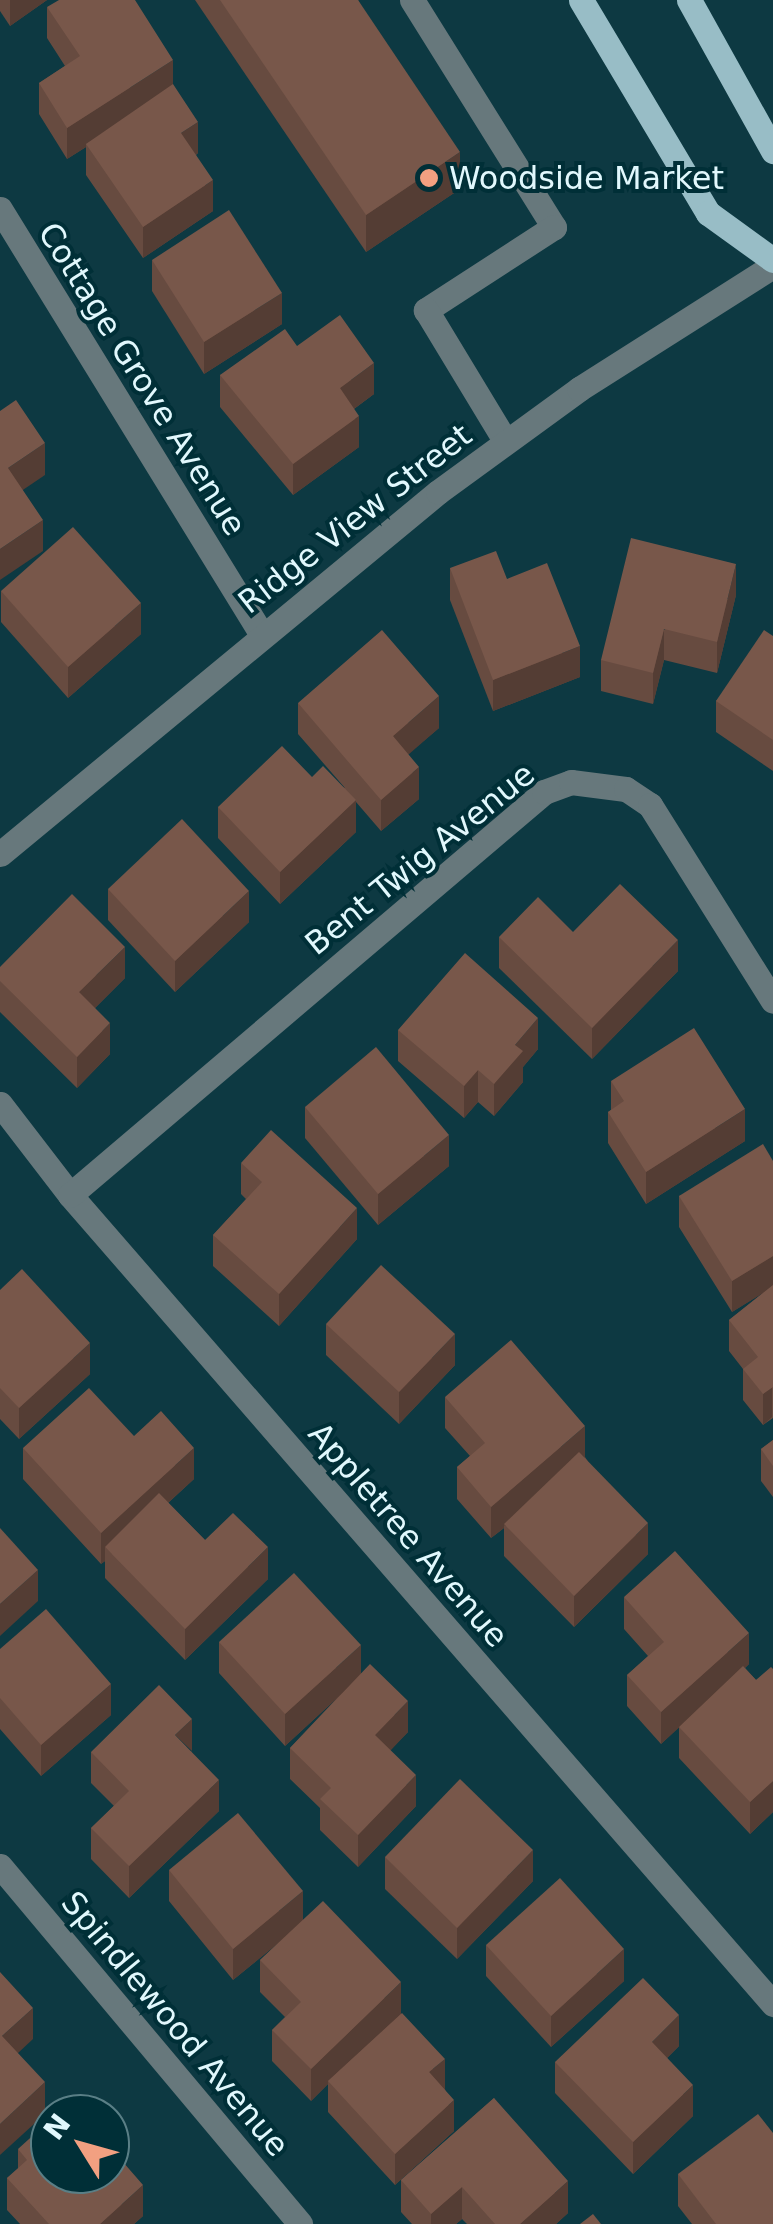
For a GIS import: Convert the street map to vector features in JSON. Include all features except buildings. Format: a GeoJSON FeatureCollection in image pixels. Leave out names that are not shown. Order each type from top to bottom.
{"type":"FeatureCollection","features":[{"type":"Feature","properties":{"kind":"main road"},"geometry":{"type":"LineString","coordinates":[[582,0],[708,213],[773,263]]}},
{"type":"Feature","properties":{"kind":"main road"},"geometry":{"type":"LineString","coordinates":[[690,0],[773,150]]}},
{"type":"Feature","properties":{"kind":"street"},"geometry":{"type":"LineString","coordinates":[[412,0],[554,227],[426,310],[506,442]]}},
{"type":"Feature","properties":{"kind":"street","name":"Cottage Grove Avenue"},"geometry":{"type":"LineString","coordinates":[[0,210],[261,633]]}},
{"type":"Feature","properties":{"kind":"street","name":"Ridge View Street"},"geometry":{"type":"LineString","coordinates":[[0,854],[261,633],[506,442],[773,263]]}},
{"type":"Feature","properties":{"kind":"street","name":"Bent Twig Avenue"},"geometry":{"type":"LineString","coordinates":[[70,1195],[544,792],[571,782],[626,789],[650,805],[773,1001]]}},
{"type":"Feature","properties":{"kind":"street","name":"Appletree Avenue"},"geometry":{"type":"LineString","coordinates":[[0,1104],[70,1195],[773,2004]]}},
{"type":"Feature","properties":{"kind":"street","name":"Spindlewood Avenue"},"geometry":{"type":"LineString","coordinates":[[0,1866],[300,2224]]}},
{"type":"Feature","properties":{"kind":"place","name":"Woodside Market"},"geometry":{"type":"Point","coordinates":[429,178]}}]}
